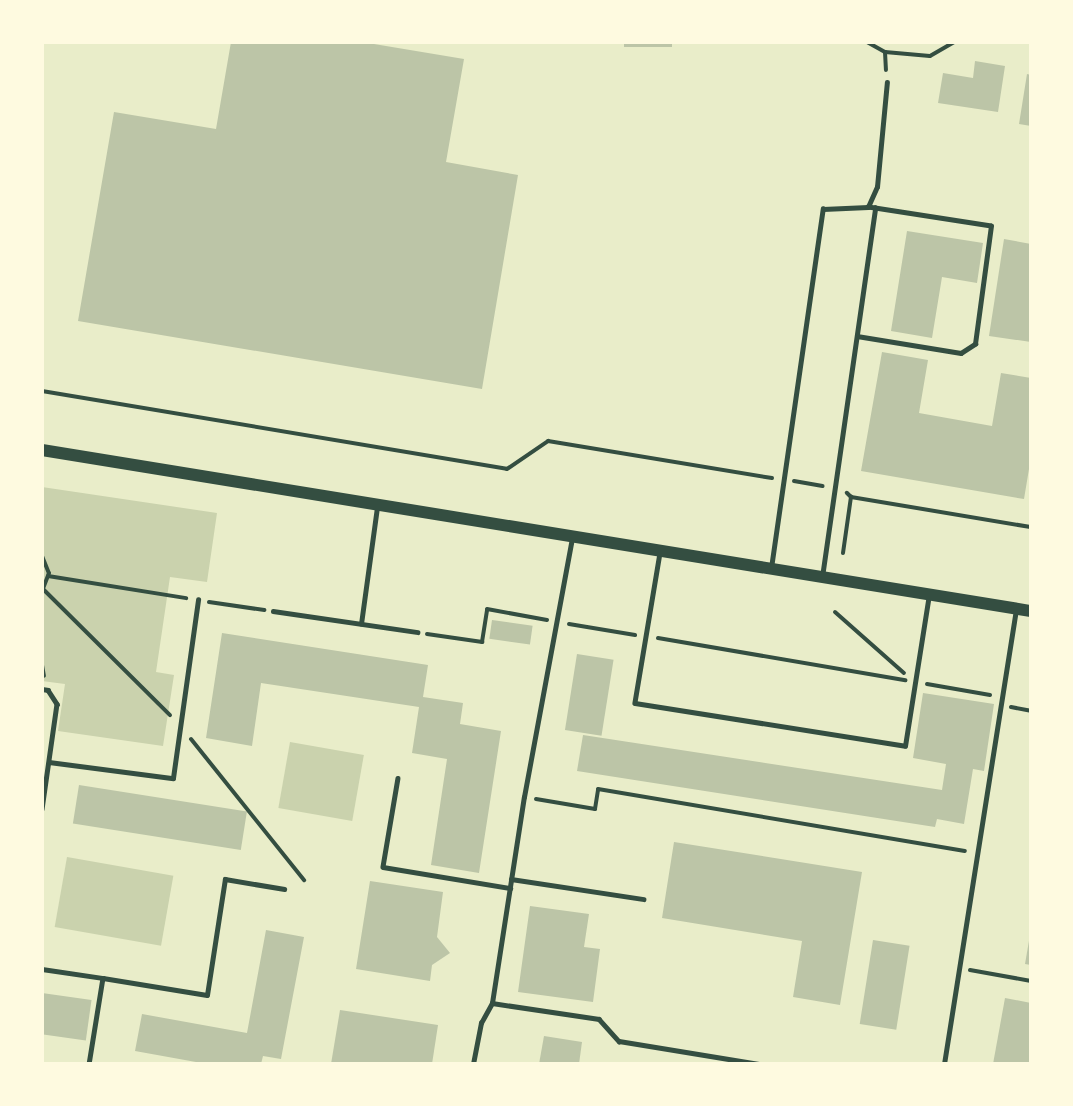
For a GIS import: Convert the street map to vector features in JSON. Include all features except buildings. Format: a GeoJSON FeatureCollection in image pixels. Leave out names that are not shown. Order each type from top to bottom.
{"type":"FeatureCollection","features":[{"type":"Feature","properties":{"kind":"main road"},"geometry":{"type":"LineString","coordinates":[[42,450],[1031,611]]}},
{"type":"Feature","properties":{"kind":"lane"},"geometry":{"type":"LineString","coordinates":[[868,207],[877,187],[888,82]]}},
{"type":"Feature","properties":{"kind":"lane"},"geometry":{"type":"LineString","coordinates":[[771,568],[823,209],[868,207],[992,226],[975,344],[961,353],[857,336]]}},
{"type":"Feature","properties":{"kind":"lane"},"geometry":{"type":"LineString","coordinates":[[822,577],[875,208]]}},
{"type":"Feature","properties":{"kind":"lane"},"geometry":{"type":"LineString","coordinates":[[361,624],[377,504]]}},
{"type":"Feature","properties":{"kind":"lane"},"geometry":{"type":"LineString","coordinates":[[473,1064],[481,1023],[492,1003],[524,797],[555,622],[573,536]]}},
{"type":"Feature","properties":{"kind":"lane"},"geometry":{"type":"LineString","coordinates":[[660,550],[635,703],[905,746],[929,594]]}},
{"type":"Feature","properties":{"kind":"lane"},"geometry":{"type":"LineString","coordinates":[[49,762],[173,778],[198,600]]}},
{"type":"Feature","properties":{"kind":"lane"},"geometry":{"type":"LineString","coordinates":[[944,1064],[961,968],[1016,608]]}},
{"type":"Feature","properties":{"kind":"lane"},"geometry":{"type":"LineString","coordinates":[[273,611],[417,632]]}},
{"type":"Feature","properties":{"kind":"lane"},"geometry":{"type":"LineString","coordinates":[[42,689],[48,690],[57,704],[42,809]]}},
{"type":"Feature","properties":{"kind":"lane"},"geometry":{"type":"LineString","coordinates":[[398,778],[383,867],[510,888]]}},
{"type":"Feature","properties":{"kind":"lane"},"geometry":{"type":"LineString","coordinates":[[42,969],[207,995],[225,879],[284,889]]}},
{"type":"Feature","properties":{"kind":"lane"},"geometry":{"type":"LineString","coordinates":[[511,879],[644,899]]}},
{"type":"Feature","properties":{"kind":"lane"},"geometry":{"type":"LineString","coordinates":[[89,1064],[103,978]]}},
{"type":"Feature","properties":{"kind":"lane"},"geometry":{"type":"LineString","coordinates":[[492,1003],[598,1020],[619,1041],[760,1064]]}},
{"type":"Feature","properties":{"kind":"lane"},"geometry":{"type":"LineString","coordinates":[[825,1064],[845,1064]]}},
{"type":"Feature","properties":{"kind":"path"},"geometry":{"type":"LineString","coordinates":[[867,42],[885,52],[930,56],[954,42]]}},
{"type":"Feature","properties":{"kind":"path"},"geometry":{"type":"LineString","coordinates":[[42,391],[507,469],[548,441],[834,487],[851,497],[1031,527]]}},
{"type":"Feature","properties":{"kind":"path"},"geometry":{"type":"LineString","coordinates":[[843,553],[851,497]]}},
{"type":"Feature","properties":{"kind":"path"},"geometry":{"type":"LineString","coordinates":[[42,556],[48,576],[43,589],[180,724],[303,880]]}},
{"type":"Feature","properties":{"kind":"path"},"geometry":{"type":"LineString","coordinates":[[48,576],[273,611]]}},
{"type":"Feature","properties":{"kind":"path"},"geometry":{"type":"LineString","coordinates":[[417,632],[482,642],[487,609],[996,696],[1001,704],[1031,711]]}},
{"type":"Feature","properties":{"kind":"path"},"geometry":{"type":"LineString","coordinates":[[835,612],[915,682]]}},
{"type":"Feature","properties":{"kind":"path"},"geometry":{"type":"LineString","coordinates":[[524,797],[595,809],[598,789],[978,853]]}},
{"type":"Feature","properties":{"kind":"path"},"geometry":{"type":"LineString","coordinates":[[961,968],[1031,981]]}},
{"type":"Feature","properties":{"kind":"green space"},"geometry":{"type":"Polygon","coordinates":[[[42,487],[217,513],[207,582],[170,577],[156,672],[174,675],[163,746],[58,731],[65,684],[42,681],[42,487]]]}},
{"type":"Feature","properties":{"kind":"green space"},"geometry":{"type":"Polygon","coordinates":[[[290,742],[364,755],[352,821],[278,808],[290,742]]]}},
{"type":"Feature","properties":{"kind":"green space"},"geometry":{"type":"Polygon","coordinates":[[[67,857],[173,876],[161,946],[55,927],[67,857]]]}}]}
